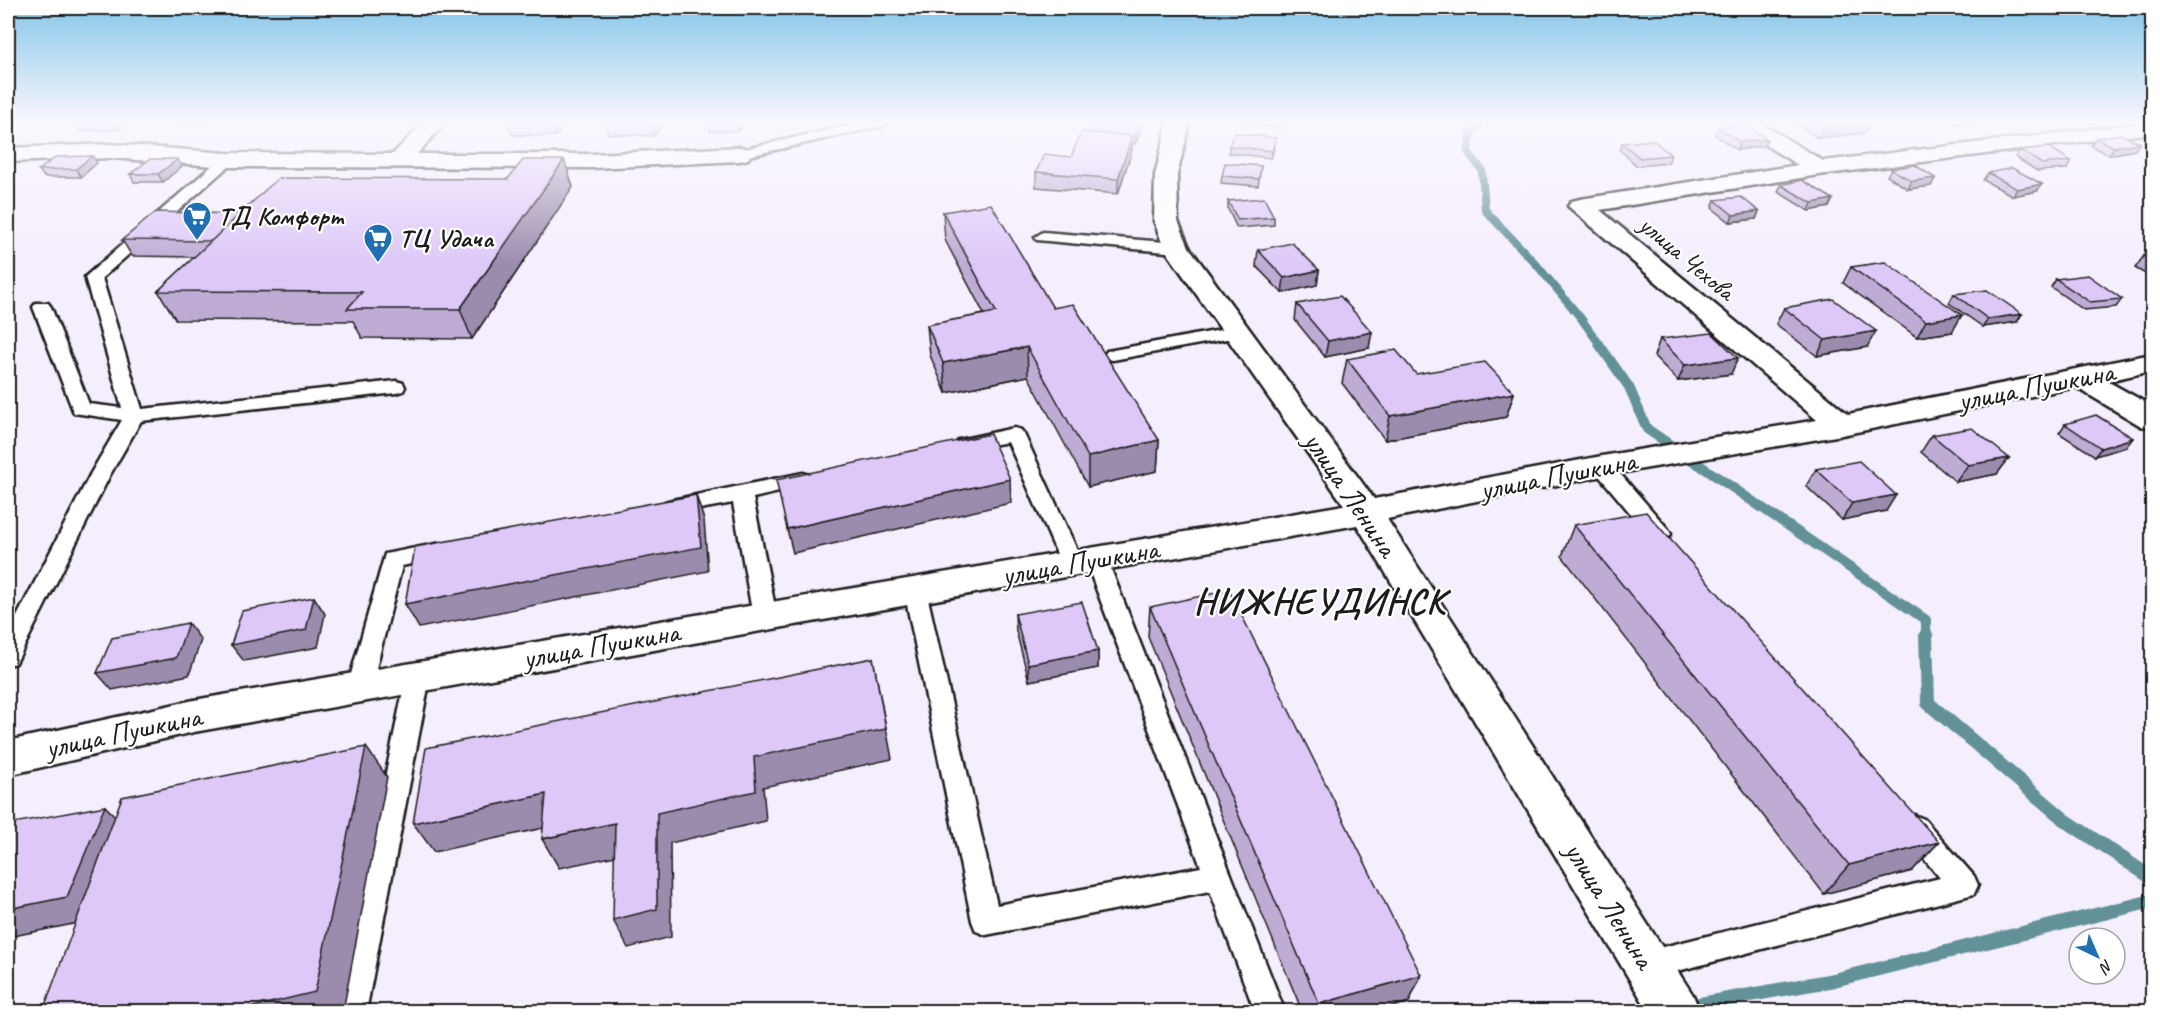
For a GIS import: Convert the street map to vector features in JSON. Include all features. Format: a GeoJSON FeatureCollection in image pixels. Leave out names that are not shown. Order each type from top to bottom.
{"type":"FeatureCollection","features":[{"type":"Feature","properties":{"kind":"street","name":"улица Ленина"},"geometry":{"type":"LineString","coordinates":[[1167,170],[1166,221],[1177,248],[1366,512],[1676,1011]]}},
{"type":"Feature","properties":{"kind":"street","name":"улица Чехова"},"geometry":{"type":"LineString","coordinates":[[1809,170],[1580,206],[1842,425]]}},
{"type":"Feature","properties":{"kind":"street","name":"улица Пушкина"},"geometry":{"type":"LineString","coordinates":[[8,758],[194,716],[1366,512],[1602,466],[1842,425],[2152,363]]}},
{"type":"Feature","properties":{"kind":"street"},"geometry":{"type":"LineString","coordinates":[[2078,376],[2152,419]]}},
{"type":"Feature","properties":{"kind":"lane"},"geometry":{"type":"LineString","coordinates":[[8,656],[101,473],[134,416],[93,277],[216,170]]}},
{"type":"Feature","properties":{"kind":"lane"},"geometry":{"type":"LineString","coordinates":[[1043,237],[1177,248]]}},
{"type":"Feature","properties":{"kind":"lane"},"geometry":{"type":"LineString","coordinates":[[42,308],[81,409],[134,416],[396,387]]}},
{"type":"Feature","properties":{"kind":"lane"},"geometry":{"type":"LineString","coordinates":[[1113,355],[1237,332]]}},
{"type":"Feature","properties":{"kind":"lane"},"geometry":{"type":"LineString","coordinates":[[946,449],[1014,434],[1084,561],[1218,877],[1270,1011]]}},
{"type":"Feature","properties":{"kind":"lane"},"geometry":{"type":"LineString","coordinates":[[1602,466],[1679,555]]}},
{"type":"Feature","properties":{"kind":"lane"},"geometry":{"type":"LineString","coordinates":[[649,511],[742,494],[821,476]]}},
{"type":"Feature","properties":{"kind":"lane"},"geometry":{"type":"LineString","coordinates":[[742,494],[765,617]]}},
{"type":"Feature","properties":{"kind":"lane"},"geometry":{"type":"LineString","coordinates":[[359,688],[393,560],[463,547]]}},
{"type":"Feature","properties":{"kind":"lane"},"geometry":{"type":"LineString","coordinates":[[915,590],[986,921],[1218,877]]}},
{"type":"Feature","properties":{"kind":"lane"},"geometry":{"type":"LineString","coordinates":[[351,1011],[418,677]]}},
{"type":"Feature","properties":{"kind":"lane"},"geometry":{"type":"LineString","coordinates":[[1647,965],[1964,885],[1903,814]]}},
{"type":"Feature","properties":{"kind":"building"},"geometry":{"type":"Polygon","coordinates":[[[136,170],[164,170],[158,174],[130,174],[136,170]]]}},
{"type":"Feature","properties":{"kind":"building","name":"ТЦ Удача"},"geometry":{"type":"Polygon","coordinates":[[[515,170],[557,170],[460,309],[347,309],[362,292],[158,291],[278,178],[508,179],[515,170]]]}},
{"type":"Feature","properties":{"kind":"building"},"geometry":{"type":"Polygon","coordinates":[[[1037,170],[1121,170],[1118,179],[1036,172],[1037,170]]]}},
{"type":"Feature","properties":{"kind":"building"},"geometry":{"type":"Polygon","coordinates":[[[1223,170],[1260,170],[1259,179],[1222,176],[1223,170]]]}},
{"type":"Feature","properties":{"kind":"building"},"geometry":{"type":"Polygon","coordinates":[[[1892,170],[1922,170],[1935,178],[1912,181],[1892,170]]]}},
{"type":"Feature","properties":{"kind":"building"},"geometry":{"type":"Polygon","coordinates":[[[2015,170],[2042,184],[2017,189],[1988,173],[2015,170]]]}},
{"type":"Feature","properties":{"kind":"building"},"geometry":{"type":"Polygon","coordinates":[[[1802,180],[1833,199],[1812,203],[1781,185],[1802,180]]]}},
{"type":"Feature","properties":{"kind":"building"},"geometry":{"type":"Polygon","coordinates":[[[1741,197],[1759,211],[1733,215],[1715,200],[1741,197]]]}},
{"type":"Feature","properties":{"kind":"building"},"geometry":{"type":"Polygon","coordinates":[[[1264,198],[1274,217],[1238,220],[1228,201],[1264,198]]]}},
{"type":"Feature","properties":{"kind":"building"},"geometry":{"type":"Polygon","coordinates":[[[991,204],[1053,308],[1073,304],[1159,440],[1088,457],[1027,347],[943,363],[927,325],[996,312],[943,212],[991,204]]]}},
{"type":"Feature","properties":{"kind":"building"},"geometry":{"type":"Polygon","coordinates":[[[156,212],[240,214],[211,241],[122,240],[156,212]]]}},
{"type":"Feature","properties":{"kind":"building"},"geometry":{"type":"Polygon","coordinates":[[[1292,243],[1319,270],[1284,278],[1258,250],[1292,243]]]}},
{"type":"Feature","properties":{"kind":"building"},"geometry":{"type":"Polygon","coordinates":[[[1885,262],[1962,315],[1926,321],[1851,267],[1885,262]]]}},
{"type":"Feature","properties":{"kind":"building"},"geometry":{"type":"Polygon","coordinates":[[[2088,275],[2122,299],[2090,302],[2056,279],[2088,275]]]}},
{"type":"Feature","properties":{"kind":"building"},"geometry":{"type":"Polygon","coordinates":[[[1987,290],[2022,314],[1988,319],[1954,294],[1987,290]]]}},
{"type":"Feature","properties":{"kind":"building"},"geometry":{"type":"Polygon","coordinates":[[[1340,296],[1372,332],[1328,341],[1297,304],[1340,296]]]}},
{"type":"Feature","properties":{"kind":"building"},"geometry":{"type":"Polygon","coordinates":[[[1833,299],[1876,331],[1825,340],[1784,308],[1833,299]]]}},
{"type":"Feature","properties":{"kind":"building"},"geometry":{"type":"Polygon","coordinates":[[[1712,333],[1738,358],[1685,365],[1660,339],[1712,333]]]}},
{"type":"Feature","properties":{"kind":"building"},"geometry":{"type":"Polygon","coordinates":[[[1396,350],[1416,374],[1485,362],[1514,393],[1390,416],[1347,359],[1396,350]]]}},
{"type":"Feature","properties":{"kind":"building"},"geometry":{"type":"Polygon","coordinates":[[[2096,415],[2133,438],[2101,448],[2065,424],[2096,415]]]}},
{"type":"Feature","properties":{"kind":"building"},"geometry":{"type":"Polygon","coordinates":[[[1972,428],[2009,458],[1968,465],[1932,435],[1972,428]]]}},
{"type":"Feature","properties":{"kind":"building"},"geometry":{"type":"Polygon","coordinates":[[[990,434],[1010,479],[787,529],[776,480],[990,434]]]}},
{"type":"Feature","properties":{"kind":"building"},"geometry":{"type":"Polygon","coordinates":[[[1859,461],[1896,495],[1852,503],[1816,469],[1859,461]]]}},
{"type":"Feature","properties":{"kind":"building"},"geometry":{"type":"Polygon","coordinates":[[[696,495],[701,547],[405,604],[415,547],[696,495]]]}},
{"type":"Feature","properties":{"kind":"building"},"geometry":{"type":"Polygon","coordinates":[[[1646,512],[1939,842],[1849,865],[1574,525],[1646,512]]]}},
{"type":"Feature","properties":{"kind":"building"},"geometry":{"type":"Polygon","coordinates":[[[1229,590],[1421,975],[1319,1004],[1150,607],[1229,590]]]}},
{"type":"Feature","properties":{"kind":"building"},"geometry":{"type":"Polygon","coordinates":[[[314,597],[306,630],[231,645],[242,611],[314,597]]]}},
{"type":"Feature","properties":{"kind":"building"},"geometry":{"type":"Polygon","coordinates":[[[1082,602],[1098,651],[1028,664],[1015,614],[1082,602]]]}},
{"type":"Feature","properties":{"kind":"building"},"geometry":{"type":"Polygon","coordinates":[[[188,623],[176,658],[97,673],[112,638],[188,623]]]}},
{"type":"Feature","properties":{"kind":"building"},"geometry":{"type":"Polygon","coordinates":[[[873,658],[886,729],[754,757],[756,791],[657,813],[657,909],[613,920],[615,823],[542,839],[546,794],[413,823],[426,748],[873,658]]]}},
{"type":"Feature","properties":{"kind":"building"},"geometry":{"type":"Polygon","coordinates":[[[366,747],[315,992],[237,1011],[43,1011],[122,797],[366,747]]]}},
{"type":"Feature","properties":{"kind":"building"},"geometry":{"type":"Polygon","coordinates":[[[105,806],[67,897],[8,909],[8,824],[105,806]]]}},
{"type":"Feature","properties":{"kind":"waterway"},"geometry":{"type":"LineString","coordinates":[[1482,170],[1485,210],[1536,264],[1600,345]]}},
{"type":"Feature","properties":{"kind":"waterway"},"geometry":{"type":"LineString","coordinates":[[1599,344],[1629,387],[1647,429],[1926,620],[1926,635]]}},
{"type":"Feature","properties":{"kind":"waterway"},"geometry":{"type":"LineString","coordinates":[[1926,635],[1928,703],[2065,820],[2152,878]]}},
{"type":"Feature","properties":{"kind":"waterway"},"geometry":{"type":"LineString","coordinates":[[1684,1007],[1834,980],[2152,901]]}},
{"type":"Feature","properties":{"kind":"place","name":"ТД Комфорт"},"geometry":{"type":"Point","coordinates":[197,242]}},
{"type":"Feature","properties":{"kind":"place","name":"ТЦ Удача"},"geometry":{"type":"Point","coordinates":[378,264]}},
{"type":"Feature","properties":{"kind":"district","name":"НИЖНЕУДИНСК"},"geometry":{"type":"Point","coordinates":[1320,601]}}]}
